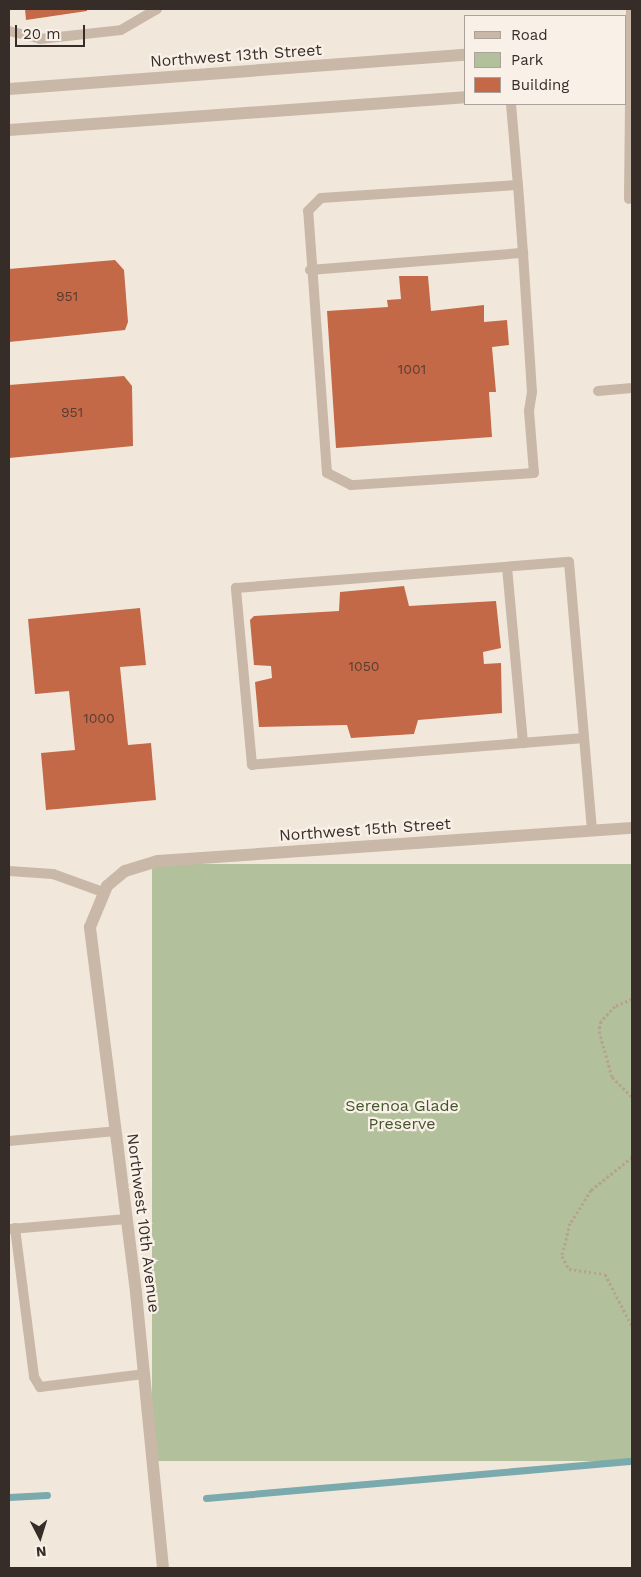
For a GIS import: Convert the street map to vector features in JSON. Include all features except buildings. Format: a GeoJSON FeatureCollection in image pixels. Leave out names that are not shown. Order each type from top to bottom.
{"type":"FeatureCollection","features":[{"type":"Feature","properties":{"kind":"street","name":"Northwest 13th Street"},"geometry":{"type":"LineString","coordinates":[[9,89],[463,55]]}},
{"type":"Feature","properties":{"kind":"street"},"geometry":{"type":"LineString","coordinates":[[9,130],[463,97]]}},
{"type":"Feature","properties":{"kind":"street","name":"Northwest 15th Street"},"geometry":{"type":"LineString","coordinates":[[105,889],[125,871],[158,861],[632,828]]}},
{"type":"Feature","properties":{"kind":"street","name":"Northwest 10th Avenue"},"geometry":{"type":"LineString","coordinates":[[105,889],[90,927],[145,1374],[163,1568]]}},
{"type":"Feature","properties":{"kind":"lane"},"geometry":{"type":"LineString","coordinates":[[9,31],[40,39],[121,30],[157,9]]}},
{"type":"Feature","properties":{"kind":"lane"},"geometry":{"type":"LineString","coordinates":[[629,199],[629,43],[631,9]]}},
{"type":"Feature","properties":{"kind":"lane"},"geometry":{"type":"LineString","coordinates":[[511,105],[518,185],[523,253],[534,473],[350,485],[327,473],[310,270],[308,211],[321,198],[518,185]]}},
{"type":"Feature","properties":{"kind":"lane"},"geometry":{"type":"LineString","coordinates":[[310,270],[523,253]]}},
{"type":"Feature","properties":{"kind":"lane"},"geometry":{"type":"LineString","coordinates":[[598,391],[632,388]]}},
{"type":"Feature","properties":{"kind":"lane"},"geometry":{"type":"LineString","coordinates":[[584,738],[252,765],[236,588],[569,562],[592,831]]}},
{"type":"Feature","properties":{"kind":"lane"},"geometry":{"type":"LineString","coordinates":[[507,567],[524,743]]}},
{"type":"Feature","properties":{"kind":"lane"},"geometry":{"type":"LineString","coordinates":[[9,871],[53,874],[105,889]]}},
{"type":"Feature","properties":{"kind":"lane"},"geometry":{"type":"LineString","coordinates":[[9,1142],[116,1131]]}},
{"type":"Feature","properties":{"kind":"lane"},"geometry":{"type":"LineString","coordinates":[[127,1219],[12,1228],[34,1377],[40,1387],[145,1374]]}},
{"type":"Feature","properties":{"kind":"path"},"geometry":{"type":"LineString","coordinates":[[632,1000],[615,1006],[601,1021],[600,1031],[612,1077],[632,1097]]}},
{"type":"Feature","properties":{"kind":"path"},"geometry":{"type":"LineString","coordinates":[[632,1157],[591,1190],[570,1223],[562,1256],[570,1269],[605,1274],[632,1326]]}},
{"type":"Feature","properties":{"kind":"green space","name":"Serenoa Glade Preserve"},"geometry":{"type":"Polygon","coordinates":[[[152,864],[632,864],[632,1461],[152,1461],[152,864]]]}},
{"type":"Feature","properties":{"kind":"waterway"},"geometry":{"type":"LineString","coordinates":[[206,1498],[632,1461]]}},
{"type":"Feature","properties":{"kind":"waterway"},"geometry":{"type":"LineString","coordinates":[[9,1497],[47,1495]]}}]}
